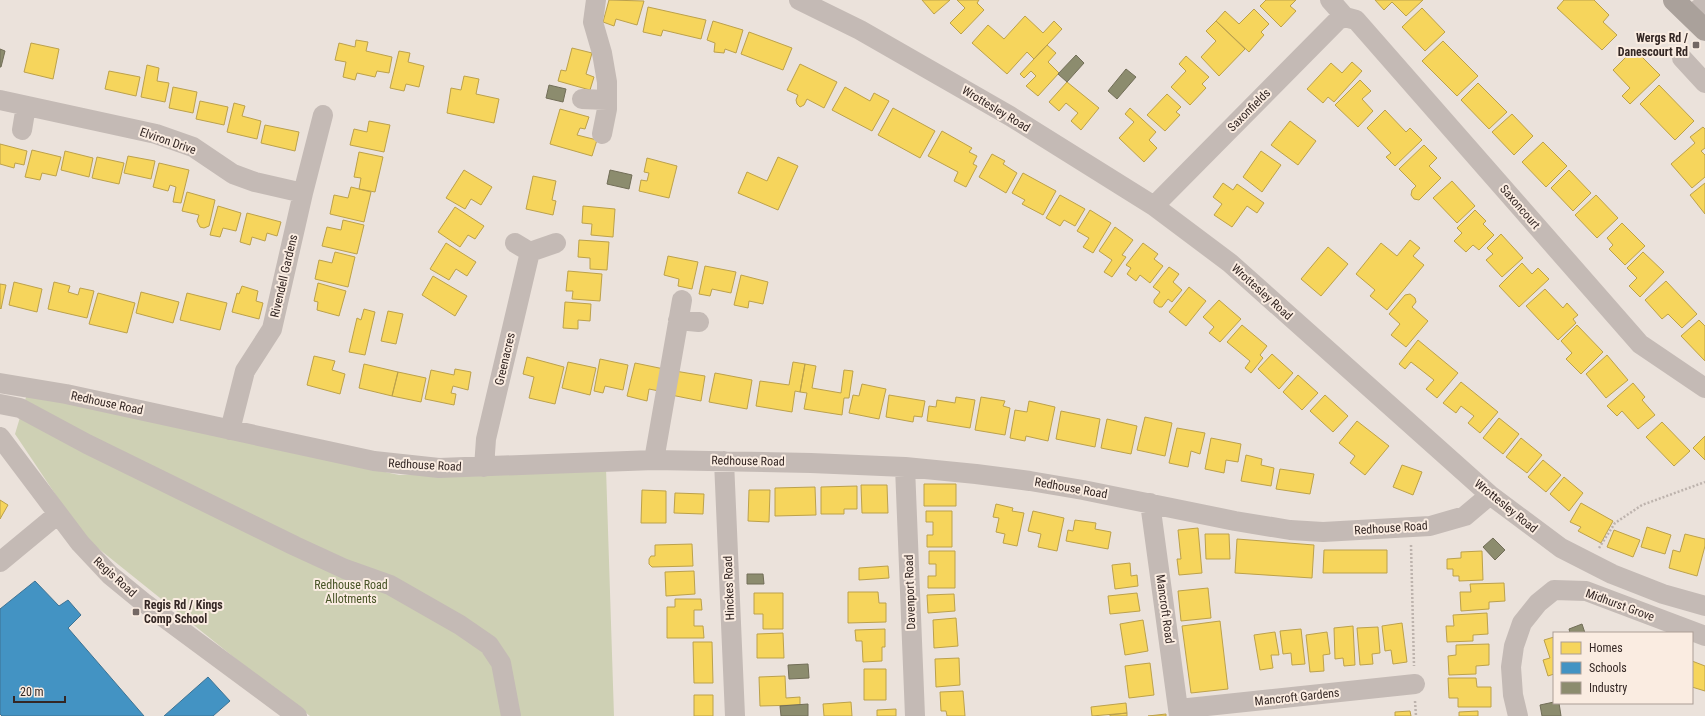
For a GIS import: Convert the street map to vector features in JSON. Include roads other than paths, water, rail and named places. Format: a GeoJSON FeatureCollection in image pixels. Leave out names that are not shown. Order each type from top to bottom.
{"type":"FeatureCollection","features":[{"type":"Feature","properties":{"kind":"highway"},"geometry":{"type":"LineString","coordinates":[[1674,0],[1700,16]]}},
{"type":"Feature","properties":{"kind":"street"},"geometry":{"type":"LineString","coordinates":[[596,0],[593,22],[602,53],[607,82],[607,100],[602,134]]}},
{"type":"Feature","properties":{"kind":"street","name":"Wrottesley Road"},"geometry":{"type":"LineString","coordinates":[[799,0],[860,30],[996,108],[1154,206],[1230,263],[1490,495],[1561,548],[1612,574],[1663,594],[1705,606]]}},
{"type":"Feature","properties":{"kind":"street"},"geometry":{"type":"LineString","coordinates":[[1330,0],[1345,18]]}},
{"type":"Feature","properties":{"kind":"street","name":"Saxonfields"},"geometry":{"type":"LineString","coordinates":[[1154,206],[1338,20],[1345,18]]}},
{"type":"Feature","properties":{"kind":"street","name":"Saxoncourt"},"geometry":{"type":"LineString","coordinates":[[1345,18],[1356,20],[1640,344],[1705,388]]}},
{"type":"Feature","properties":{"kind":"street"},"geometry":{"type":"LineString","coordinates":[[1682,58],[1705,83]]}},
{"type":"Feature","properties":{"kind":"street"},"geometry":{"type":"LineString","coordinates":[[582,99],[607,100]]}},
{"type":"Feature","properties":{"kind":"street","name":"Elviron Drive"},"geometry":{"type":"LineString","coordinates":[[0,100],[156,134],[193,147],[233,174],[256,182],[303,194]]}},
{"type":"Feature","properties":{"kind":"street"},"geometry":{"type":"LineString","coordinates":[[22,130],[26,106]]}},
{"type":"Feature","properties":{"kind":"street","name":"Rivendell Gardens"},"geometry":{"type":"LineString","coordinates":[[230,430],[245,371],[272,329],[303,194],[323,116]]}},
{"type":"Feature","properties":{"kind":"street","name":"Greenacres"},"geometry":{"type":"LineString","coordinates":[[484,467],[486,439],[523,247],[556,243]]}},
{"type":"Feature","properties":{"kind":"street"},"geometry":{"type":"LineString","coordinates":[[654,460],[682,300]]}},
{"type":"Feature","properties":{"kind":"street"},"geometry":{"type":"LineString","coordinates":[[678,320],[699,322]]}},
{"type":"Feature","properties":{"kind":"street","name":"Redhouse Road"},"geometry":{"type":"LineString","coordinates":[[0,384],[66,394],[374,462],[439,468],[654,460],[865,464],[976,474],[1030,481],[1150,503],[1235,521],[1290,530],[1323,532],[1430,526],[1465,516],[1490,495]]}},
{"type":"Feature","properties":{"kind":"street"},"geometry":{"type":"LineString","coordinates":[[0,404],[20,408],[86,444],[237,516],[295,546],[345,569],[390,586],[460,625],[489,645],[501,663],[511,716]]}},
{"type":"Feature","properties":{"kind":"street","name":"Regis Road"},"geometry":{"type":"LineString","coordinates":[[0,437],[80,543],[110,575],[287,713]]}},
{"type":"Feature","properties":{"kind":"street","name":"Hinckes Road"},"geometry":{"type":"LineString","coordinates":[[724,461],[735,716]]}},
{"type":"Feature","properties":{"kind":"street","name":"Davenport Road"},"geometry":{"type":"LineString","coordinates":[[904,467],[915,716]]}},
{"type":"Feature","properties":{"kind":"street","name":"Mancroft Road"},"geometry":{"type":"LineString","coordinates":[[1150,503],[1179,712]]}},
{"type":"Feature","properties":{"kind":"street"},"geometry":{"type":"LineString","coordinates":[[0,562],[58,514]]}},
{"type":"Feature","properties":{"kind":"street","name":"Midhurst Grove"},"geometry":{"type":"LineString","coordinates":[[1518,716],[1513,695],[1511,667],[1514,646],[1522,623],[1538,603],[1554,590],[1586,591],[1705,636]]}},
{"type":"Feature","properties":{"kind":"street","name":"Mancroft Gardens"},"geometry":{"type":"LineString","coordinates":[[1179,712],[1415,684]]}},
{"type":"Feature","properties":{"kind":"place","name":"Wergs Rd / Danescourt Rd"},"geometry":{"type":"Point","coordinates":[1696,45]}},
{"type":"Feature","properties":{"kind":"place","name":"Regis Rd / Kings Comp School"},"geometry":{"type":"Point","coordinates":[136,612]}},
{"type":"Feature","properties":{"kind":"park label","name":"Redhouse Road Allotments"},"geometry":{"type":"Point","coordinates":[351,592]}}]}
